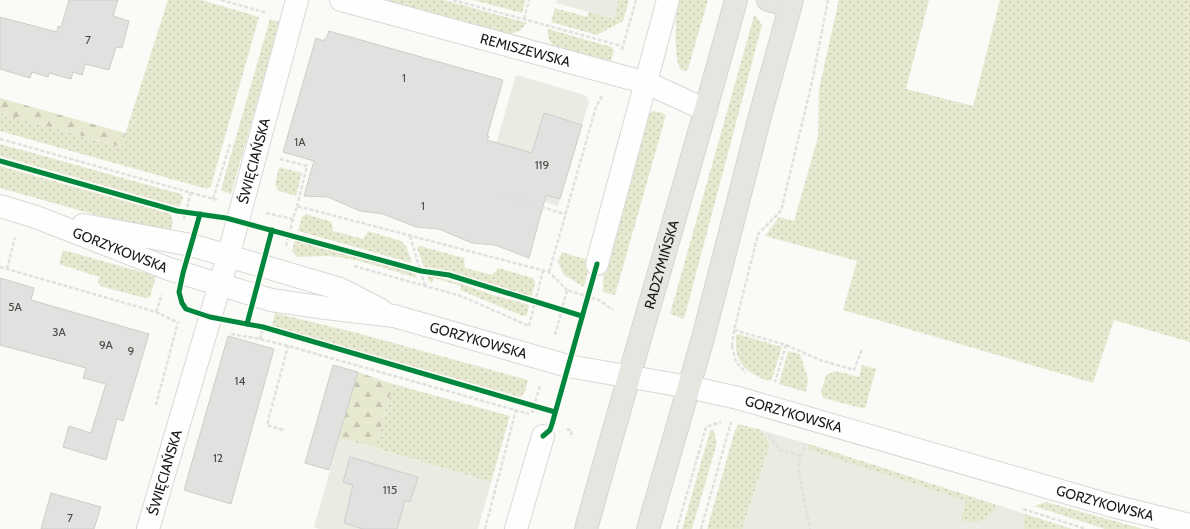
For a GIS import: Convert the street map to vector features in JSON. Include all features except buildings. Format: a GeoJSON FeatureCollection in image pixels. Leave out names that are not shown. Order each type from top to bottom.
{"type":"FeatureCollection","features":[{"type":"Feature","properties":{"kind":"main road","name":"RADZYMIŃSKA"},"geometry":{"type":"LineString","coordinates":[[586,529],[736,0]]}},
{"type":"Feature","properties":{"kind":"main road"},"geometry":{"type":"LineString","coordinates":[[648,529],[689,387],[791,3],[768,0]]}},
{"type":"Feature","properties":{"kind":"street","name":"ŚWIĘCIAŃSKA"},"geometry":{"type":"LineString","coordinates":[[148,529],[228,257],[297,0]]}},
{"type":"Feature","properties":{"kind":"street","name":"REMISZEWSKA"},"geometry":{"type":"LineString","coordinates":[[341,0],[646,83],[706,110]]}},
{"type":"Feature","properties":{"kind":"street"},"geometry":{"type":"LineString","coordinates":[[597,264],[668,0]]}},
{"type":"Feature","properties":{"kind":"street","name":"GORZYKOWSKA"},"geometry":{"type":"LineString","coordinates":[[0,206],[36,217],[169,269],[272,300],[394,316],[568,366],[689,387],[759,403],[1113,506],[1190,525]]}},
{"type":"Feature","properties":{"kind":"street","name":"GORZYKOWSKA"},"geometry":{"type":"LineString","coordinates":[[36,217],[177,242],[340,289],[394,316]]}},
{"type":"Feature","properties":{"kind":"street"},"geometry":{"type":"LineString","coordinates":[[516,529],[547,430]]}},
{"type":"Feature","properties":{"kind":"path"},"geometry":{"type":"LineString","coordinates":[[454,0],[622,46]]}},
{"type":"Feature","properties":{"kind":"path"},"geometry":{"type":"LineString","coordinates":[[524,19],[529,0]]}},
{"type":"Feature","properties":{"kind":"path"},"geometry":{"type":"LineString","coordinates":[[615,74],[636,0]]}},
{"type":"Feature","properties":{"kind":"path"},"geometry":{"type":"LineString","coordinates":[[744,379],[746,373],[736,362],[732,346],[734,330],[758,234],[781,211],[812,82],[828,0]]}},
{"type":"Feature","properties":{"kind":"path"},"geometry":{"type":"LineString","coordinates":[[549,272],[596,107],[603,94],[596,92]]}},
{"type":"Feature","properties":{"kind":"path"},"geometry":{"type":"LineString","coordinates":[[0,139],[219,200]]}},
{"type":"Feature","properties":{"kind":"path"},"geometry":{"type":"LineString","coordinates":[[275,158],[308,166],[293,219],[286,234],[285,249]]}},
{"type":"Feature","properties":{"kind":"path"},"geometry":{"type":"LineString","coordinates":[[183,220],[183,212],[191,192]]}},
{"type":"Feature","properties":{"kind":"path"},"geometry":{"type":"LineString","coordinates":[[501,195],[565,214]]}},
{"type":"Feature","properties":{"kind":"path"},"geometry":{"type":"LineString","coordinates":[[297,206],[549,272],[567,290],[599,300],[613,310]]}},
{"type":"Feature","properties":{"kind":"path"},"geometry":{"type":"LineString","coordinates":[[260,211],[293,219]]}},
{"type":"Feature","properties":{"kind":"path"},"geometry":{"type":"LineString","coordinates":[[183,212],[193,214]]}},
{"type":"Feature","properties":{"kind":"path"},"geometry":{"type":"LineString","coordinates":[[286,234],[296,236]]}},
{"type":"Feature","properties":{"kind":"path"},"geometry":{"type":"LineString","coordinates":[[7,269],[15,235]]}},
{"type":"Feature","properties":{"kind":"path"},"geometry":{"type":"LineString","coordinates":[[409,236],[425,286]]}},
{"type":"Feature","properties":{"kind":"path"},"geometry":{"type":"LineString","coordinates":[[586,302],[597,264]]}},
{"type":"Feature","properties":{"kind":"path"},"geometry":{"type":"LineString","coordinates":[[0,267],[156,312],[184,324]]}},
{"type":"Feature","properties":{"kind":"path"},"geometry":{"type":"LineString","coordinates":[[361,267],[461,296],[535,328]]}},
{"type":"Feature","properties":{"kind":"path"},"geometry":{"type":"LineString","coordinates":[[413,269],[428,272]]}},
{"type":"Feature","properties":{"kind":"path"},"geometry":{"type":"LineString","coordinates":[[529,326],[543,271]]}},
{"type":"Feature","properties":{"kind":"path"},"geometry":{"type":"LineString","coordinates":[[554,339],[567,290]]}},
{"type":"Feature","properties":{"kind":"path"},"geometry":{"type":"LineString","coordinates":[[528,299],[542,304]]}},
{"type":"Feature","properties":{"kind":"path"},"geometry":{"type":"LineString","coordinates":[[555,308],[569,312]]}},
{"type":"Feature","properties":{"kind":"path"},"geometry":{"type":"LineString","coordinates":[[258,326],[271,330]]}},
{"type":"Feature","properties":{"kind":"path"},"geometry":{"type":"LineString","coordinates":[[734,330],[786,345],[820,360],[854,370],[862,348]]}},
{"type":"Feature","properties":{"kind":"path"},"geometry":{"type":"LineString","coordinates":[[548,333],[555,335]]}},
{"type":"Feature","properties":{"kind":"path"},"geometry":{"type":"LineString","coordinates":[[229,334],[260,339],[288,346],[532,415]]}},
{"type":"Feature","properties":{"kind":"path"},"geometry":{"type":"LineString","coordinates":[[726,344],[732,346]]}},
{"type":"Feature","properties":{"kind":"path"},"geometry":{"type":"LineString","coordinates":[[774,388],[786,345]]}},
{"type":"Feature","properties":{"kind":"path"},"geometry":{"type":"LineString","coordinates":[[283,430],[267,425],[288,346]]}},
{"type":"Feature","properties":{"kind":"path"},"geometry":{"type":"LineString","coordinates":[[542,381],[531,418],[547,430],[572,430],[568,445]]}},
{"type":"Feature","properties":{"kind":"path"},"geometry":{"type":"LineString","coordinates":[[527,404],[541,408]]}},
{"type":"Feature","properties":{"kind":"path"},"geometry":{"type":"LineString","coordinates":[[485,529],[516,410]]}},
{"type":"Feature","properties":{"kind":"path"},"geometry":{"type":"LineString","coordinates":[[677,529],[706,427],[732,418],[701,529]]}},
{"type":"Feature","properties":{"kind":"path"},"geometry":{"type":"LineString","coordinates":[[768,433],[780,450],[801,456]]}},
{"type":"Feature","properties":{"kind":"path"},"geometry":{"type":"LineString","coordinates":[[807,441],[798,465],[810,529]]}},
{"type":"Feature","properties":{"kind":"path"},"geometry":{"type":"LineString","coordinates":[[1018,508],[1086,529]]}},
{"type":"Feature","properties":{"kind":"shaded area"},"geometry":{"type":"Polygon","coordinates":[[[557,0],[629,0],[623,21],[556,3],[557,0]]]}},
{"type":"Feature","properties":{"kind":"shaded area"},"geometry":{"type":"Polygon","coordinates":[[[516,75],[585,95],[589,102],[558,206],[484,185],[516,75]]]}},
{"type":"Feature","properties":{"kind":"shaded area"},"geometry":{"type":"Polygon","coordinates":[[[761,430],[809,444],[1072,529],[742,529],[770,445],[761,430]]]}},
{"type":"Feature","properties":{"kind":"shaded area"},"geometry":{"type":"Polygon","coordinates":[[[339,438],[491,482],[478,529],[319,529],[314,527],[339,438]]]}},
{"type":"Feature","properties":{"kind":"green space"},"geometry":{"type":"Polygon","coordinates":[[[168,0],[201,0],[259,17],[211,186],[207,189],[0,131],[0,113],[121,147],[168,0]]]}},
{"type":"Feature","properties":{"kind":"green space"},"geometry":{"type":"Polygon","coordinates":[[[385,0],[444,0],[527,23],[519,31],[509,35],[385,0]]]}},
{"type":"Feature","properties":{"kind":"green space"},"geometry":{"type":"Polygon","coordinates":[[[473,0],[526,0],[522,13],[473,0]]]}},
{"type":"Feature","properties":{"kind":"green space"},"geometry":{"type":"Polygon","coordinates":[[[619,0],[629,0],[623,21],[597,35],[551,22],[555,8],[587,17],[589,12],[614,19],[619,0]]]}},
{"type":"Feature","properties":{"kind":"green space"},"geometry":{"type":"Polygon","coordinates":[[[679,0],[708,0],[688,69],[685,71],[681,70],[678,65],[676,47],[676,25],[679,0]]]}},
{"type":"Feature","properties":{"kind":"green space"},"geometry":{"type":"Polygon","coordinates":[[[838,0],[929,0],[906,89],[973,106],[1000,0],[1190,0],[1190,342],[1114,320],[1093,383],[843,310],[857,261],[765,236],[779,217],[794,221],[818,137],[819,89],[838,0]]]}},
{"type":"Feature","properties":{"kind":"green space"},"geometry":{"type":"Polygon","coordinates":[[[754,16],[756,16],[762,25],[684,319],[670,314],[754,16]]]}},
{"type":"Feature","properties":{"kind":"green space"},"geometry":{"type":"Polygon","coordinates":[[[270,19],[280,22],[231,194],[221,189],[270,19]]]}},
{"type":"Feature","properties":{"kind":"green space"},"geometry":{"type":"Polygon","coordinates":[[[548,29],[612,47],[614,51],[610,63],[557,48],[550,40],[548,29]]]}},
{"type":"Feature","properties":{"kind":"green space"},"geometry":{"type":"Polygon","coordinates":[[[0,98],[125,133],[122,147],[0,113],[0,98]]]}},
{"type":"Feature","properties":{"kind":"green space"},"geometry":{"type":"Polygon","coordinates":[[[653,111],[666,115],[615,295],[603,292],[603,276],[648,115],[653,111]]]}},
{"type":"Feature","properties":{"kind":"green space"},"geometry":{"type":"Polygon","coordinates":[[[0,144],[181,194],[183,197],[180,207],[0,156],[0,144]]]}},
{"type":"Feature","properties":{"kind":"green space"},"geometry":{"type":"Polygon","coordinates":[[[0,166],[171,214],[173,221],[171,230],[107,218],[0,188],[0,166]]]}},
{"type":"Feature","properties":{"kind":"green space"},"geometry":{"type":"Polygon","coordinates":[[[279,167],[302,173],[296,196],[279,191],[275,185],[279,167]]]}},
{"type":"Feature","properties":{"kind":"green space"},"geometry":{"type":"Polygon","coordinates":[[[306,214],[332,222],[333,231],[363,239],[368,231],[401,241],[406,246],[412,263],[298,231],[302,217],[306,214]]]}},
{"type":"Feature","properties":{"kind":"green space"},"geometry":{"type":"Polygon","coordinates":[[[295,240],[415,273],[417,278],[339,257],[297,257],[292,251],[295,240]]]}},
{"type":"Feature","properties":{"kind":"green space"},"geometry":{"type":"Polygon","coordinates":[[[420,246],[464,258],[465,268],[492,275],[498,268],[533,278],[535,283],[532,296],[507,290],[451,272],[424,267],[417,248],[420,246]]]}},
{"type":"Feature","properties":{"kind":"green space"},"geometry":{"type":"Polygon","coordinates":[[[63,250],[156,276],[150,297],[145,298],[100,286],[98,282],[99,277],[59,264],[63,250]]]}},
{"type":"Feature","properties":{"kind":"green space"},"geometry":{"type":"Polygon","coordinates":[[[562,252],[591,261],[584,287],[564,275],[558,262],[562,252]]]}},
{"type":"Feature","properties":{"kind":"green space"},"geometry":{"type":"Polygon","coordinates":[[[427,276],[452,281],[529,305],[527,315],[523,316],[460,290],[461,286],[434,278],[432,283],[429,281],[427,276]]]}},
{"type":"Feature","properties":{"kind":"green space"},"geometry":{"type":"Polygon","coordinates":[[[275,313],[357,333],[528,380],[525,392],[520,397],[272,326],[275,313]]]}},
{"type":"Feature","properties":{"kind":"green space"},"geometry":{"type":"Polygon","coordinates":[[[738,334],[782,347],[772,379],[768,381],[753,374],[742,365],[737,353],[736,335],[738,334]]]}},
{"type":"Feature","properties":{"kind":"green space"},"geometry":{"type":"Polygon","coordinates":[[[788,351],[800,354],[808,379],[806,392],[779,384],[788,351]]]}},
{"type":"Feature","properties":{"kind":"green space"},"geometry":{"type":"Polygon","coordinates":[[[862,365],[876,369],[865,409],[823,398],[821,392],[826,375],[836,371],[859,377],[862,365]]]}},
{"type":"Feature","properties":{"kind":"green space"},"geometry":{"type":"Polygon","coordinates":[[[358,372],[393,384],[375,448],[339,438],[358,372]]]}},
{"type":"Feature","properties":{"kind":"green space"},"geometry":{"type":"Polygon","coordinates":[[[393,384],[510,416],[491,482],[375,448],[393,384]]]}},
{"type":"Feature","properties":{"kind":"green space"},"geometry":{"type":"Polygon","coordinates":[[[739,424],[761,430],[770,445],[742,529],[707,529],[735,430],[739,424]]]}},
{"type":"Feature","properties":{"kind":"green space"},"geometry":{"type":"Polygon","coordinates":[[[713,429],[717,443],[692,529],[682,529],[710,431],[713,429]]]}},
{"type":"Feature","properties":{"kind":"green space"},"geometry":{"type":"Polygon","coordinates":[[[809,444],[996,505],[989,515],[982,520],[977,522],[961,521],[966,501],[807,449],[809,444]]]}},
{"type":"Feature","properties":{"kind":"green space"},"geometry":{"type":"Polygon","coordinates":[[[1046,502],[1143,529],[1105,529],[1034,506],[1046,502]]]}},
{"type":"Feature","properties":{"kind":"green space"},"geometry":{"type":"Polygon","coordinates":[[[1025,514],[1072,529],[1024,529],[1023,520],[1025,514]]]}},
{"type":"Feature","properties":{"kind":"cycle path"},"geometry":{"type":"LineString","coordinates":[[0,161],[177,211],[226,218],[421,271],[449,275],[582,316]]}},
{"type":"Feature","properties":{"kind":"cycle path"},"geometry":{"type":"LineString","coordinates":[[200,214],[179,292],[182,303],[186,309],[210,317],[263,327],[555,412]]}},
{"type":"Feature","properties":{"kind":"cycle path"},"geometry":{"type":"LineString","coordinates":[[247,324],[272,230]]}},
{"type":"Feature","properties":{"kind":"cycle path"},"geometry":{"type":"LineString","coordinates":[[543,436],[550,430],[552,424],[597,264]]}}]}
